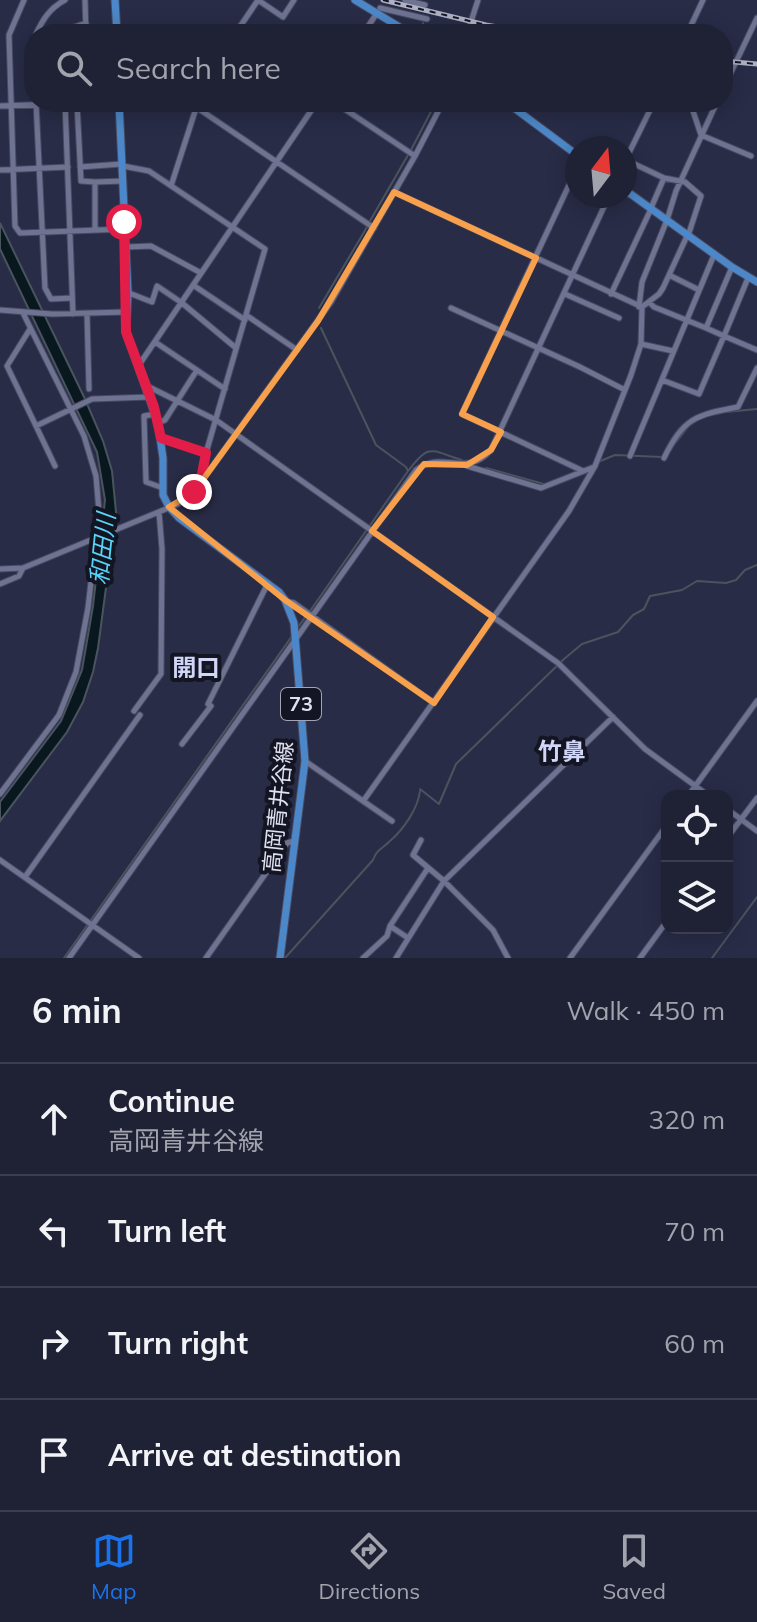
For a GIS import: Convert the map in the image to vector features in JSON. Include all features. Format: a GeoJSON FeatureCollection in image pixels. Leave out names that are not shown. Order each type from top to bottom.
{"type":"FeatureCollection","features":[{"type":"Feature","properties":{"kind":"main road"},"geometry":{"type":"LineString","coordinates":[[115,0],[116,24]]}},
{"type":"Feature","properties":{"kind":"main road"},"geometry":{"type":"LineString","coordinates":[[355,0],[378,10],[397,24]]}},
{"type":"Feature","properties":{"kind":"main road"},"geometry":{"type":"LineString","coordinates":[[119,112],[129,342],[156,414],[161,438],[163,488],[169,507]]}},
{"type":"Feature","properties":{"kind":"main road"},"geometry":{"type":"LineString","coordinates":[[519,112],[565,146]]}},
{"type":"Feature","properties":{"kind":"main road"},"geometry":{"type":"LineString","coordinates":[[637,198],[714,255],[757,282]]}},
{"type":"Feature","properties":{"kind":"main road","name":"高岡青井谷線"},"geometry":{"type":"LineString","coordinates":[[169,507],[198,533],[268,582],[285,601],[294,623],[305,761],[280,958]]}},
{"type":"Feature","properties":{"kind":"street"},"geometry":{"type":"LineString","coordinates":[[24,0],[9,35],[15,226],[20,233],[125,229]]}},
{"type":"Feature","properties":{"kind":"street"},"geometry":{"type":"LineString","coordinates":[[46,0],[54,6]]}},
{"type":"Feature","properties":{"kind":"street"},"geometry":{"type":"LineString","coordinates":[[41,24],[54,6],[65,0]]}},
{"type":"Feature","properties":{"kind":"street"},"geometry":{"type":"LineString","coordinates":[[83,24],[86,23],[85,0]]}},
{"type":"Feature","properties":{"kind":"street"},"geometry":{"type":"LineString","coordinates":[[242,24],[258,0],[283,17],[294,0]]}},
{"type":"Feature","properties":{"kind":"street"},"geometry":{"type":"LineString","coordinates":[[405,0],[425,5]]}},
{"type":"Feature","properties":{"kind":"street"},"geometry":{"type":"LineString","coordinates":[[470,24],[478,0]]}},
{"type":"Feature","properties":{"kind":"street"},"geometry":{"type":"LineString","coordinates":[[692,24],[703,0]]}},
{"type":"Feature","properties":{"kind":"street"},"geometry":{"type":"LineString","coordinates":[[369,24],[378,10],[427,19]]}},
{"type":"Feature","properties":{"kind":"street"},"geometry":{"type":"LineString","coordinates":[[733,68],[757,18]]}},
{"type":"Feature","properties":{"kind":"street"},"geometry":{"type":"LineString","coordinates":[[0,106],[24,104]]}},
{"type":"Feature","properties":{"kind":"street"},"geometry":{"type":"LineString","coordinates":[[36,112],[45,288],[51,299],[72,298]]}},
{"type":"Feature","properties":{"kind":"street"},"geometry":{"type":"LineString","coordinates":[[65,112],[73,314]]}},
{"type":"Feature","properties":{"kind":"street"},"geometry":{"type":"LineString","coordinates":[[77,112],[81,181],[123,181]]}},
{"type":"Feature","properties":{"kind":"street"},"geometry":{"type":"LineString","coordinates":[[171,186],[195,112]]}},
{"type":"Feature","properties":{"kind":"street"},"geometry":{"type":"LineString","coordinates":[[207,112],[374,228]]}},
{"type":"Feature","properties":{"kind":"street"},"geometry":{"type":"LineString","coordinates":[[139,365],[310,112]]}},
{"type":"Feature","properties":{"kind":"street"},"geometry":{"type":"LineString","coordinates":[[349,112],[415,156]]}},
{"type":"Feature","properties":{"kind":"street"},"geometry":{"type":"LineString","coordinates":[[0,569],[23,568],[186,499],[331,302],[438,112]]}},
{"type":"Feature","properties":{"kind":"street"},"geometry":{"type":"LineString","coordinates":[[637,138],[649,112]]}},
{"type":"Feature","properties":{"kind":"street"},"geometry":{"type":"LineString","coordinates":[[693,112],[701,135],[751,156]]}},
{"type":"Feature","properties":{"kind":"street"},"geometry":{"type":"LineString","coordinates":[[364,800],[569,511],[595,466],[641,344],[642,282],[681,181],[712,112]]}},
{"type":"Feature","properties":{"kind":"street"},"geometry":{"type":"LineString","coordinates":[[80,167],[122,165],[147,170],[265,249],[206,453],[200,484]]}},
{"type":"Feature","properties":{"kind":"street"},"geometry":{"type":"LineString","coordinates":[[637,166],[664,178],[681,181],[701,196],[687,236],[659,294],[641,307]]}},
{"type":"Feature","properties":{"kind":"street"},"geometry":{"type":"LineString","coordinates":[[0,170],[68,167]]}},
{"type":"Feature","properties":{"kind":"street"},"geometry":{"type":"LineString","coordinates":[[611,294],[664,178]]}},
{"type":"Feature","properties":{"kind":"street"},"geometry":{"type":"LineString","coordinates":[[95,182],[95,230]]}},
{"type":"Feature","properties":{"kind":"street"},"geometry":{"type":"LineString","coordinates":[[394,192],[641,307]]}},
{"type":"Feature","properties":{"kind":"street"},"geometry":{"type":"LineString","coordinates":[[565,194],[462,414],[583,471]]}},
{"type":"Feature","properties":{"kind":"street"},"geometry":{"type":"LineString","coordinates":[[467,465],[485,457],[501,432],[604,208]]}},
{"type":"Feature","properties":{"kind":"street"},"geometry":{"type":"LineString","coordinates":[[126,247],[151,246],[201,273]]}},
{"type":"Feature","properties":{"kind":"street"},"geometry":{"type":"LineString","coordinates":[[630,456],[714,255]]}},
{"type":"Feature","properties":{"kind":"street"},"geometry":{"type":"LineString","coordinates":[[706,328],[732,267]]}},
{"type":"Feature","properties":{"kind":"street"},"geometry":{"type":"LineString","coordinates":[[669,275],[699,290]]}},
{"type":"Feature","properties":{"kind":"street"},"geometry":{"type":"LineString","coordinates":[[661,379],[699,394],[748,278]]}},
{"type":"Feature","properties":{"kind":"street"},"geometry":{"type":"LineString","coordinates":[[193,285],[297,350]]}},
{"type":"Feature","properties":{"kind":"street"},"geometry":{"type":"LineString","coordinates":[[128,293],[152,302],[157,286],[236,348]]}},
{"type":"Feature","properties":{"kind":"street"},"geometry":{"type":"LineString","coordinates":[[565,294],[619,318]]}},
{"type":"Feature","properties":{"kind":"street"},"geometry":{"type":"LineString","coordinates":[[649,302],[654,307],[757,350]]}},
{"type":"Feature","properties":{"kind":"street"},"geometry":{"type":"LineString","coordinates":[[451,308],[625,390]]}},
{"type":"Feature","properties":{"kind":"street"},"geometry":{"type":"LineString","coordinates":[[0,310],[48,314],[126,312]]}},
{"type":"Feature","properties":{"kind":"street"},"geometry":{"type":"LineString","coordinates":[[0,794],[59,715],[66,700],[80,656],[99,505],[96,476],[84,436],[23,313]]}},
{"type":"Feature","properties":{"kind":"street"},"geometry":{"type":"LineString","coordinates":[[87,314],[89,389]]}},
{"type":"Feature","properties":{"kind":"street"},"geometry":{"type":"LineString","coordinates":[[30,329],[7,366],[55,466]]}},
{"type":"Feature","properties":{"kind":"street"},"geometry":{"type":"LineString","coordinates":[[155,342],[225,389]]}},
{"type":"Feature","properties":{"kind":"street"},"geometry":{"type":"LineString","coordinates":[[641,344],[673,351]]}},
{"type":"Feature","properties":{"kind":"street"},"geometry":{"type":"LineString","coordinates":[[664,458],[694,418],[738,407],[757,368]]}},
{"type":"Feature","properties":{"kind":"street"},"geometry":{"type":"LineString","coordinates":[[158,423],[165,420],[197,370]]}},
{"type":"Feature","properties":{"kind":"street"},"geometry":{"type":"LineString","coordinates":[[147,386],[216,420],[558,663],[645,749],[701,790]]}},
{"type":"Feature","properties":{"kind":"street"},"geometry":{"type":"LineString","coordinates":[[36,426],[92,399],[151,397]]}},
{"type":"Feature","properties":{"kind":"street"},"geometry":{"type":"LineString","coordinates":[[156,414],[144,416],[146,482],[163,488]]}},
{"type":"Feature","properties":{"kind":"street"},"geometry":{"type":"LineString","coordinates":[[161,438],[206,453]]}},
{"type":"Feature","properties":{"kind":"street"},"geometry":{"type":"LineString","coordinates":[[69,958],[295,636],[416,470],[424,464],[441,461],[467,465],[541,488],[595,466]]}},
{"type":"Feature","properties":{"kind":"street"},"geometry":{"type":"LineString","coordinates":[[25,877],[161,674],[162,549],[159,512]]}},
{"type":"Feature","properties":{"kind":"street"},"geometry":{"type":"LineString","coordinates":[[0,584],[19,576],[23,568]]}},
{"type":"Feature","properties":{"kind":"street"},"geometry":{"type":"LineString","coordinates":[[182,744],[211,706],[208,704],[268,582]]}},
{"type":"Feature","properties":{"kind":"street"},"geometry":{"type":"LineString","coordinates":[[285,601],[294,603],[434,703]]}},
{"type":"Feature","properties":{"kind":"street"},"geometry":{"type":"LineString","coordinates":[[692,790],[757,701]]}},
{"type":"Feature","properties":{"kind":"street"},"geometry":{"type":"LineString","coordinates":[[396,958],[444,881],[613,717]]}},
{"type":"Feature","properties":{"kind":"street"},"geometry":{"type":"LineString","coordinates":[[305,761],[392,821]]}},
{"type":"Feature","properties":{"kind":"street"},"geometry":{"type":"LineString","coordinates":[[733,830],[757,798]]}},
{"type":"Feature","properties":{"kind":"street"},"geometry":{"type":"LineString","coordinates":[[733,813],[757,831]]}},
{"type":"Feature","properties":{"kind":"street"},"geometry":{"type":"LineString","coordinates":[[570,958],[661,833]]}},
{"type":"Feature","properties":{"kind":"street"},"geometry":{"type":"LineString","coordinates":[[421,840],[413,855],[493,930],[508,958]]}},
{"type":"Feature","properties":{"kind":"street"},"geometry":{"type":"LineString","coordinates":[[206,958],[287,843],[294,841]]}},
{"type":"Feature","properties":{"kind":"street"},"geometry":{"type":"LineString","coordinates":[[0,860],[139,958]]}},
{"type":"Feature","properties":{"kind":"street"},"geometry":{"type":"LineString","coordinates":[[363,958],[387,936],[390,926],[428,868]]}},
{"type":"Feature","properties":{"kind":"street"},"geometry":{"type":"LineString","coordinates":[[390,926],[408,938]]}},
{"type":"Feature","properties":{"kind":"street"},"geometry":{"type":"LineString","coordinates":[[640,958],[661,929]]}},
{"type":"Feature","properties":{"kind":"highlighted area"},"geometry":{"type":"Polygon","coordinates":[[[394,192],[536,258],[462,414],[501,432],[491,450],[467,465],[424,464],[372,531],[493,617],[434,703],[285,600],[169,507],[194,492],[318,321],[394,192]]]}},
{"type":"Feature","properties":{"kind":"water","name":"和田川"},"geometry":{"type":"Polygon","coordinates":[[[0,223],[103,441],[112,471],[116,512],[98,648],[83,702],[67,732],[0,821],[0,802],[61,721],[82,670],[105,500],[97,452],[0,249],[0,223]]]}},
{"type":"Feature","properties":{"kind":"waterway"},"geometry":{"type":"LineString","coordinates":[[411,150],[431,112]]}},
{"type":"Feature","properties":{"kind":"waterway"},"geometry":{"type":"LineString","coordinates":[[370,221],[408,155]]}},
{"type":"Feature","properties":{"kind":"waterway"},"geometry":{"type":"LineString","coordinates":[[319,308],[367,227]]}},
{"type":"Feature","properties":{"kind":"waterway"},"geometry":{"type":"LineString","coordinates":[[310,611],[408,471],[376,445],[321,328]]}},
{"type":"Feature","properties":{"kind":"waterway"},"geometry":{"type":"LineString","coordinates":[[726,412],[757,409]]}},
{"type":"Feature","properties":{"kind":"waterway"},"geometry":{"type":"LineString","coordinates":[[670,450],[688,427]]}},
{"type":"Feature","properties":{"kind":"waterway"},"geometry":{"type":"LineString","coordinates":[[409,470],[422,455],[432,451],[462,460]]}},
{"type":"Feature","properties":{"kind":"waterway"},"geometry":{"type":"LineString","coordinates":[[598,462],[615,455],[662,457]]}},
{"type":"Feature","properties":{"kind":"waterway"},"geometry":{"type":"LineString","coordinates":[[486,468],[544,484]]}},
{"type":"Feature","properties":{"kind":"waterway"},"geometry":{"type":"LineString","coordinates":[[420,789],[439,804],[456,764],[564,659],[582,644],[618,632],[633,615],[644,609],[650,596],[682,590],[697,581],[726,583],[736,580],[745,570],[757,565]]}},
{"type":"Feature","properties":{"kind":"waterway"},"geometry":{"type":"LineString","coordinates":[[298,627],[306,616]]}},
{"type":"Feature","properties":{"kind":"waterway"},"geometry":{"type":"LineString","coordinates":[[64,958],[292,636]]}},
{"type":"Feature","properties":{"kind":"waterway"},"geometry":{"type":"LineString","coordinates":[[285,958],[378,851],[400,831],[413,811],[420,791]]}},
{"type":"Feature","properties":{"kind":"waterway"},"geometry":{"type":"LineString","coordinates":[[712,958],[757,897]]}},
{"type":"Feature","properties":{"kind":"railway"},"geometry":{"type":"LineString","coordinates":[[383,0],[482,24]]}},
{"type":"Feature","properties":{"kind":"railway"},"geometry":{"type":"LineString","coordinates":[[733,62],[757,64]]}},
{"type":"Feature","properties":{"kind":"district","name":"開口"},"geometry":{"type":"Point","coordinates":[196,668]}},
{"type":"Feature","properties":{"kind":"district","name":"竹鼻"},"geometry":{"type":"Point","coordinates":[562,752]}},
{"type":"Feature","properties":{"kind":"route"},"geometry":{"type":"LineString","coordinates":[[124,222],[128,293],[126,332],[154,407],[161,438],[206,453],[200,484],[194,492]]}}]}
